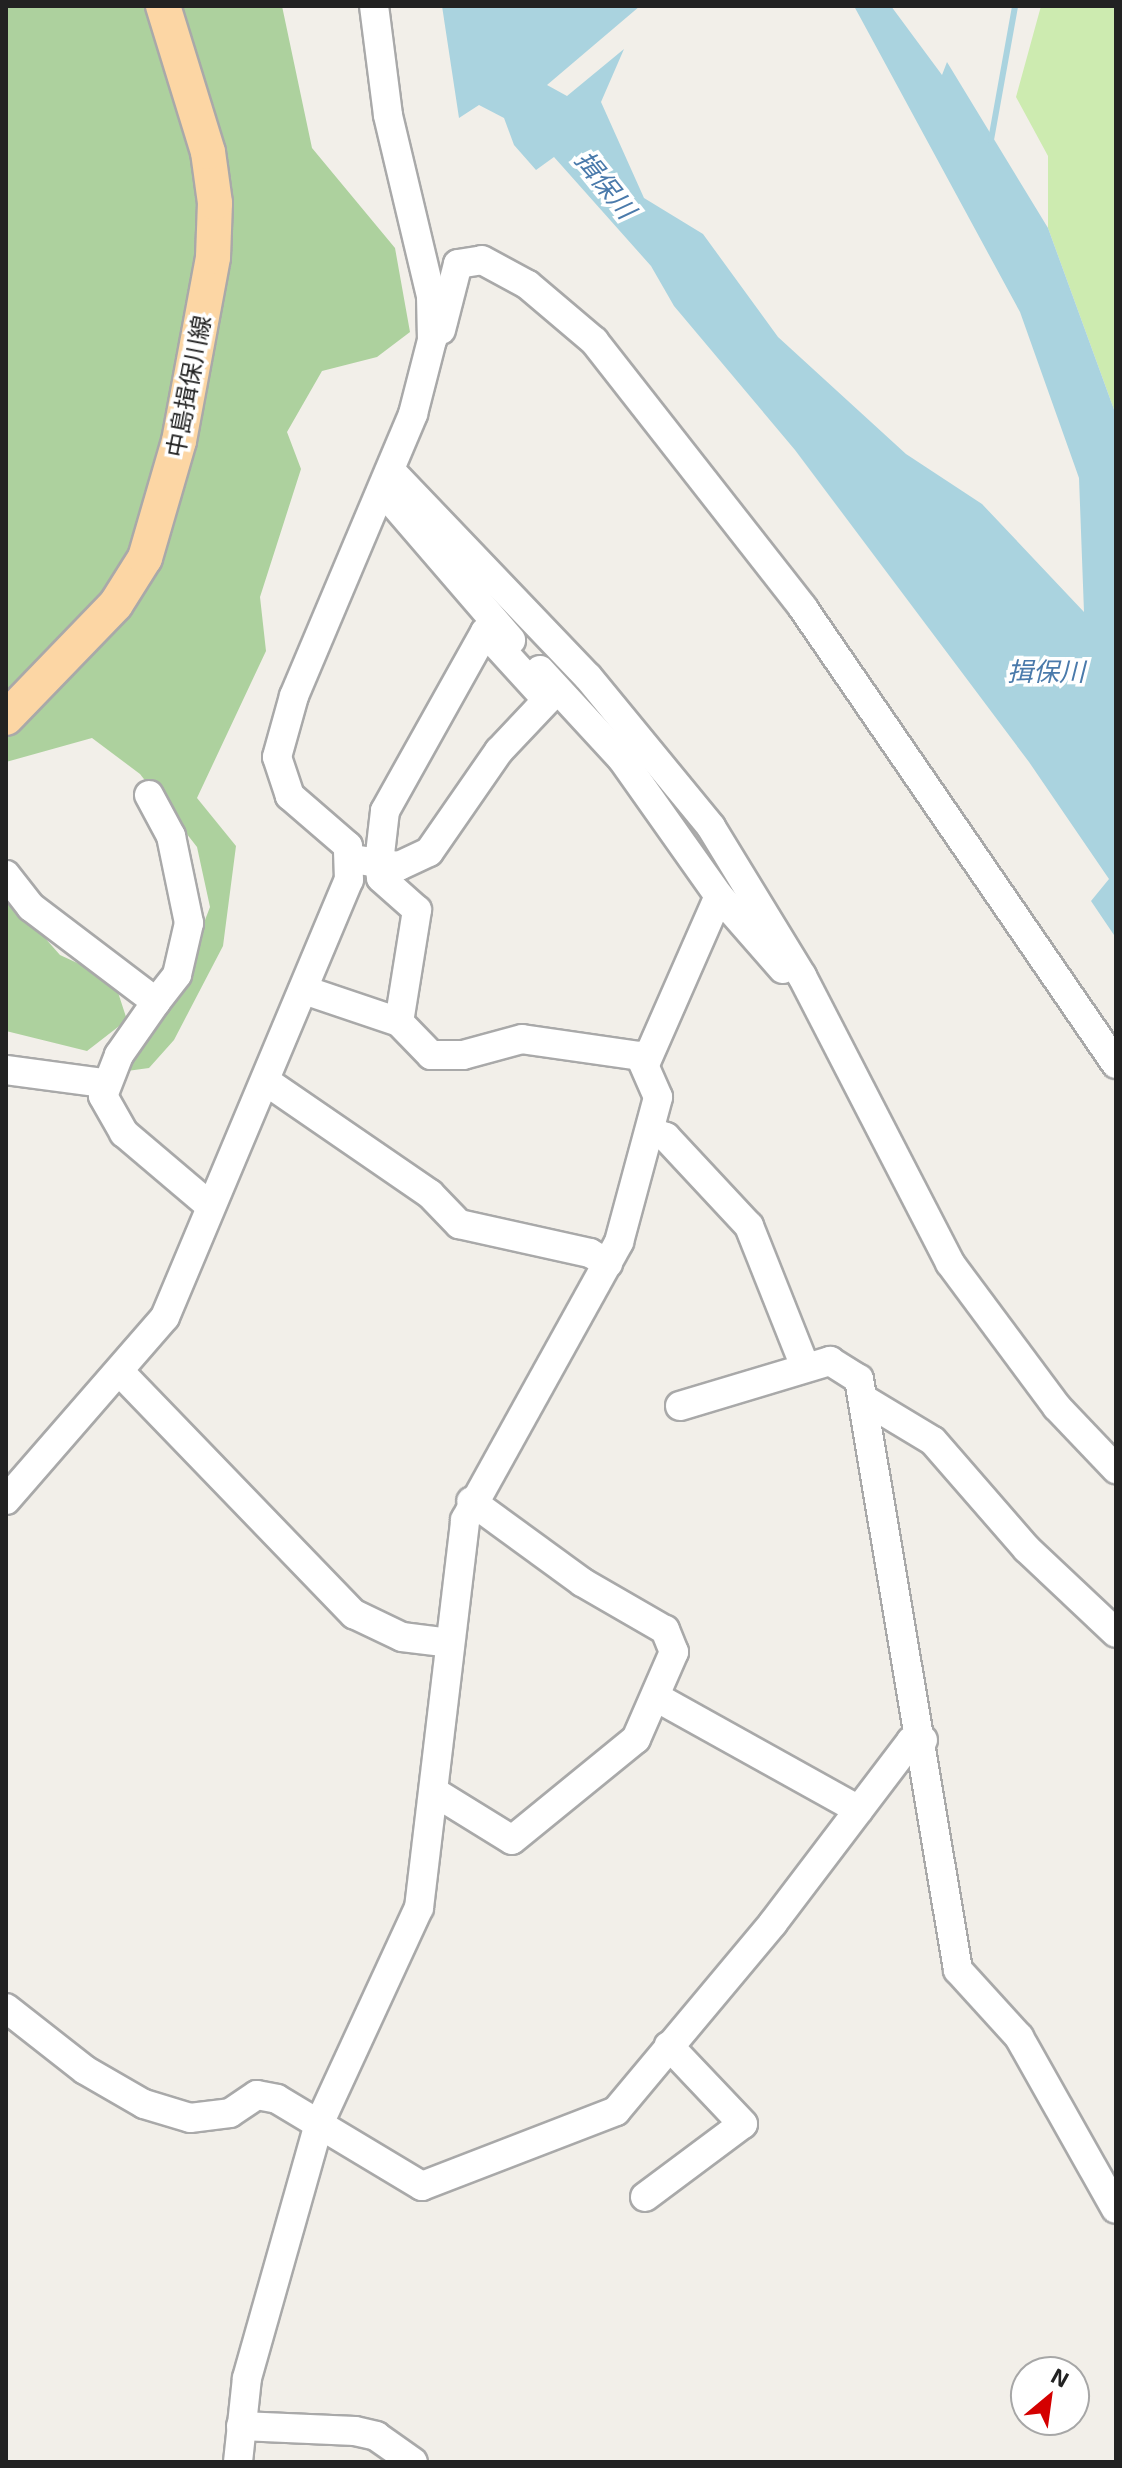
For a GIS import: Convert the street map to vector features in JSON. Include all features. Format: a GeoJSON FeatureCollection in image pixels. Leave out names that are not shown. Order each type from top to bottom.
{"type":"FeatureCollection","features":[{"type":"Feature","properties":{"kind":"main road","name":"中島揖保川線"},"geometry":{"type":"LineString","coordinates":[[6,718],[73,656],[124,592],[145,558],[179,441],[213,257],[215,203],[208,152],[163,6]]}},
{"type":"Feature","properties":{"kind":"street"},"geometry":{"type":"LineString","coordinates":[[374,6],[388,115],[431,296],[432,340],[426,379],[294,696],[277,757],[290,796],[336,833],[417,910],[399,1022]]}},
{"type":"Feature","properties":{"kind":"street"},"geometry":{"type":"LineString","coordinates":[[432,340],[443,329],[458,264],[482,260],[528,285],[594,341],[863,691],[1116,1064]]}},
{"type":"Feature","properties":{"kind":"street"},"geometry":{"type":"LineString","coordinates":[[386,480],[484,613],[622,759],[719,896],[784,970],[802,976]]}},
{"type":"Feature","properties":{"kind":"street"},"geometry":{"type":"LineString","coordinates":[[386,480],[417,490],[661,763],[711,827],[802,976],[950,1263],[1057,1407],[1116,1469]]}},
{"type":"Feature","properties":{"kind":"street"},"geometry":{"type":"LineString","coordinates":[[6,1500],[165,1317],[210,1206],[366,861],[385,811],[485,632],[547,700],[499,751],[429,852],[399,866],[366,861]]}},
{"type":"Feature","properties":{"kind":"street"},"geometry":{"type":"LineString","coordinates":[[149,795],[171,836],[189,923],[183,960],[104,1083],[109,1115],[210,1206]]}},
{"type":"Feature","properties":{"kind":"street"},"geometry":{"type":"LineString","coordinates":[[6,875],[31,907],[156,1002]]}},
{"type":"Feature","properties":{"kind":"street"},"geometry":{"type":"LineString","coordinates":[[238,2462],[247,2378],[319,2124],[412,1930],[436,1793],[450,1643],[471,1501],[608,1264],[652,1132],[658,1097],[646,1062],[719,896]]}},
{"type":"Feature","properties":{"kind":"street"},"geometry":{"type":"LineString","coordinates":[[307,991],[399,1022],[431,1055],[463,1055],[522,1039],[585,1043],[646,1062]]}},
{"type":"Feature","properties":{"kind":"street"},"geometry":{"type":"LineString","coordinates":[[6,1070],[104,1083]]}},
{"type":"Feature","properties":{"kind":"street"},"geometry":{"type":"LineString","coordinates":[[267,1082],[430,1194],[459,1224],[590,1253],[608,1264]]}},
{"type":"Feature","properties":{"kind":"street"},"geometry":{"type":"LineString","coordinates":[[652,1132],[666,1137],[749,1226],[805,1367]]}},
{"type":"Feature","properties":{"kind":"street"},"geometry":{"type":"LineString","coordinates":[[680,1406],[718,1400],[805,1367],[847,1366],[865,1400],[923,1740],[958,1970],[1027,2050],[1116,2209]]}},
{"type":"Feature","properties":{"kind":"street"},"geometry":{"type":"LineString","coordinates":[[120,1372],[354,1614],[402,1637],[450,1643]]}},
{"type":"Feature","properties":{"kind":"street"},"geometry":{"type":"LineString","coordinates":[[865,1400],[933,1441],[1027,1549],[1116,1633]]}},
{"type":"Feature","properties":{"kind":"street"},"geometry":{"type":"LineString","coordinates":[[436,1793],[512,1840],[636,1739],[674,1652],[665,1630],[582,1582],[471,1501]]}},
{"type":"Feature","properties":{"kind":"street"},"geometry":{"type":"LineString","coordinates":[[656,1697],[859,1810]]}},
{"type":"Feature","properties":{"kind":"street"},"geometry":{"type":"LineString","coordinates":[[6,2008],[85,2070],[144,2104],[190,2118],[230,2113],[257,2095],[277,2099],[422,2186],[594,2124],[616,2111],[911,1741],[923,1740]]}},
{"type":"Feature","properties":{"kind":"street"},"geometry":{"type":"LineString","coordinates":[[645,2197],[743,2124],[669,2046]]}},
{"type":"Feature","properties":{"kind":"street"},"geometry":{"type":"LineString","coordinates":[[241,2426],[355,2431],[376,2436],[413,2462]]}},
{"type":"Feature","properties":{"kind":"green space"},"geometry":{"type":"Polygon","coordinates":[[[6,6],[282,6],[312,148],[395,248],[410,332],[377,357],[322,371],[287,432],[301,469],[260,597],[266,651],[197,798],[236,846],[223,946],[174,1040],[149,1068],[127,1071],[177,993],[210,907],[197,847],[140,774],[92,738],[6,762],[6,6]]]}},
{"type":"Feature","properties":{"kind":"green space"},"geometry":{"type":"Polygon","coordinates":[[[1041,6],[1116,6],[1116,415],[1048,228],[1048,156],[1016,97],[1041,6]]]}},
{"type":"Feature","properties":{"kind":"green space"},"geometry":{"type":"Polygon","coordinates":[[[6,894],[60,955],[114,980],[127,1020],[87,1051],[6,1031],[6,894]]]}},
{"type":"Feature","properties":{"kind":"water","name":"揖保川"},"geometry":{"type":"Polygon","coordinates":[[[442,6],[640,6],[547,85],[567,96],[624,49],[601,102],[644,198],[703,234],[778,337],[906,454],[982,504],[1084,612],[1079,478],[1020,312],[854,6],[891,6],[942,75],[947,62],[1048,228],[1116,415],[1116,938],[1091,901],[1109,879],[1029,762],[795,450],[674,306],[651,266],[554,157],[536,170],[514,145],[504,118],[479,105],[459,118],[442,6]]]}},
{"type":"Feature","properties":{"kind":"waterway"},"geometry":{"type":"LineString","coordinates":[[991,140],[1015,6]]}}]}
